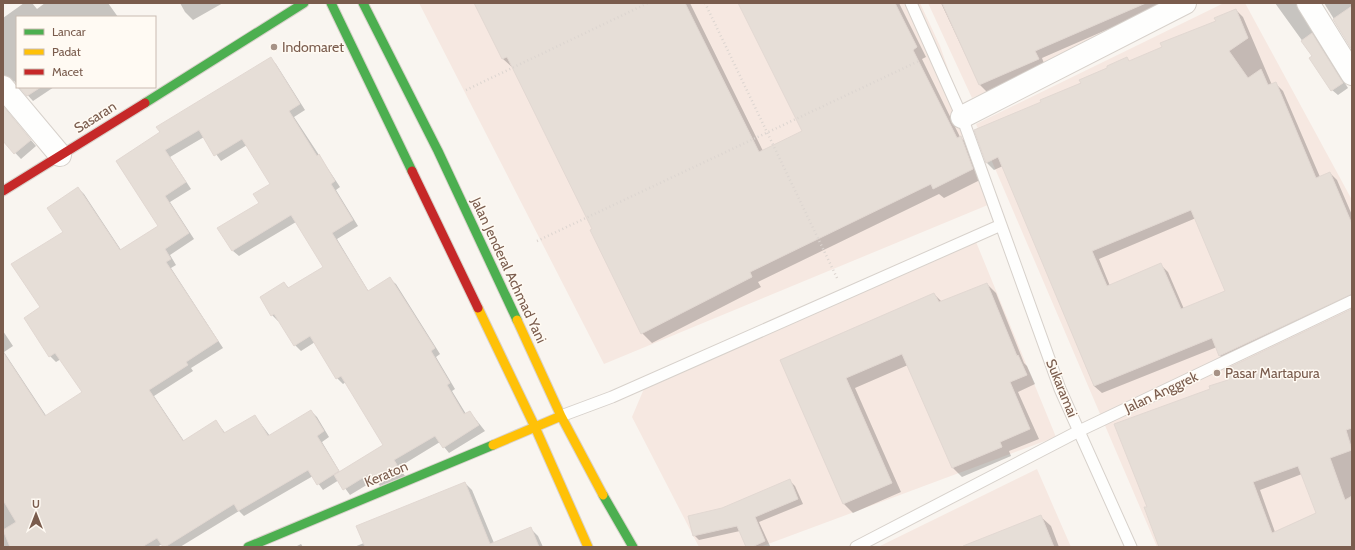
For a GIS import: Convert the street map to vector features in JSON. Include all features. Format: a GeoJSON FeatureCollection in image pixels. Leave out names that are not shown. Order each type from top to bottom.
{"type":"FeatureCollection","features":[{"type":"Feature","properties":{"kind":"main road","name":"Sasaran"},"geometry":{"type":"LineString","coordinates":[[3,191],[304,3]]}},
{"type":"Feature","properties":{"kind":"main road"},"geometry":{"type":"LineString","coordinates":[[331,3],[535,427],[588,547]]}},
{"type":"Feature","properties":{"kind":"main road","name":"Jalan Jenderal Achmad Yani"},"geometry":{"type":"LineString","coordinates":[[363,3],[438,151],[560,416],[618,523],[633,547]]}},
{"type":"Feature","properties":{"kind":"main road","name":"Keraton"},"geometry":{"type":"LineString","coordinates":[[248,547],[560,416]]}},
{"type":"Feature","properties":{"kind":"street"},"geometry":{"type":"LineString","coordinates":[[962,117],[1185,3]]}},
{"type":"Feature","properties":{"kind":"street"},"geometry":{"type":"LineString","coordinates":[[1308,3],[1352,74]]}},
{"type":"Feature","properties":{"kind":"street"},"geometry":{"type":"LineString","coordinates":[[3,87],[60,155]]}},
{"type":"Feature","properties":{"kind":"lane","name":"Sukaramai"},"geometry":{"type":"LineString","coordinates":[[911,3],[962,117],[1060,389],[1131,547]]}},
{"type":"Feature","properties":{"kind":"lane"},"geometry":{"type":"LineString","coordinates":[[560,416],[612,397],[1001,225]]}},
{"type":"Feature","properties":{"kind":"lane","name":"Jalan Anggrek"},"geometry":{"type":"LineString","coordinates":[[862,546],[1079,431],[1352,301]]}},
{"type":"Feature","properties":{"kind":"path"},"geometry":{"type":"LineString","coordinates":[[466,90],[648,3]]}},
{"type":"Feature","properties":{"kind":"path"},"geometry":{"type":"LineString","coordinates":[[705,3],[845,294]]}},
{"type":"Feature","properties":{"kind":"path"},"geometry":{"type":"LineString","coordinates":[[538,241],[934,53]]}},
{"type":"Feature","properties":{"kind":"shaded area"},"geometry":{"type":"Polygon","coordinates":[[[419,3],[920,3],[940,46],[995,202],[604,364],[419,3]]]}},
{"type":"Feature","properties":{"kind":"shaded area"},"geometry":{"type":"Polygon","coordinates":[[[928,3],[1199,3],[972,98],[928,3]]]}},
{"type":"Feature","properties":{"kind":"shaded area","name":"Pasar Martapura"},"geometry":{"type":"Polygon","coordinates":[[[1224,3],[1245,3],[1352,200],[1352,547],[1157,547],[976,124],[1224,3]]]}},
{"type":"Feature","properties":{"kind":"shaded area"},"geometry":{"type":"Polygon","coordinates":[[[974,237],[1056,437],[760,547],[699,547],[632,417],[646,384],[974,237]]]}},
{"type":"Feature","properties":{"kind":"shaded area"},"geometry":{"type":"Polygon","coordinates":[[[1037,469],[1071,547],[878,547],[1037,469]]]}},
{"type":"Feature","properties":{"kind":"building"},"geometry":{"type":"Polygon","coordinates":[[[474,3],[685,3],[759,152],[802,131],[738,3],[895,3],[917,47],[913,50],[957,138],[961,136],[973,169],[933,189],[931,184],[750,272],[752,277],[641,334],[590,230],[592,229],[507,57],[502,59],[474,3]]]}},
{"type":"Feature","properties":{"kind":"building"},"geometry":{"type":"Polygon","coordinates":[[[942,3],[1146,3],[1035,51],[1039,59],[979,85],[942,3]]]}},
{"type":"Feature","properties":{"kind":"building"},"geometry":{"type":"Polygon","coordinates":[[[1352,6],[1352,50],[1333,19],[1352,6]]]}},
{"type":"Feature","properties":{"kind":"building"},"geometry":{"type":"Polygon","coordinates":[[[1236,9],[1248,38],[1229,51],[1248,78],[1261,69],[1268,85],[1276,82],[1316,178],[1330,172],[1352,224],[1352,294],[1219,356],[1212,338],[1094,386],[998,157],[986,163],[974,130],[1041,102],[1040,100],[1081,83],[1079,80],[1107,68],[1107,66],[1127,57],[1129,61],[1162,47],[1160,43],[1216,21],[1214,18],[1236,9]],[[1191,210],[1092,251],[1107,286],[1161,263],[1181,309],[1225,291],[1191,210]]]}},
{"type":"Feature","properties":{"kind":"building"},"geometry":{"type":"Polygon","coordinates":[[[1312,33],[1343,83],[1331,91],[1309,58],[1312,56],[1301,41],[1312,33]]]}},
{"type":"Feature","properties":{"kind":"building"},"geometry":{"type":"Polygon","coordinates":[[[271,57],[300,104],[289,111],[317,156],[319,154],[335,181],[331,184],[353,220],[332,233],[368,291],[390,277],[435,348],[431,351],[450,383],[447,385],[464,414],[470,411],[479,425],[443,448],[435,436],[394,460],[400,470],[374,481],[369,474],[343,490],[334,475],[383,445],[341,376],[336,379],[310,336],[294,346],[274,314],[271,316],[260,297],[284,282],[288,288],[323,267],[291,215],[232,251],[217,228],[259,203],[253,194],[270,184],[242,139],[214,156],[199,130],[165,150],[186,182],[165,196],[189,233],[165,249],[171,259],[166,262],[218,341],[186,362],[188,365],[149,390],[183,441],[216,420],[224,433],[255,415],[268,436],[311,410],[324,431],[317,436],[339,471],[317,485],[308,470],[238,511],[234,504],[165,547],[163,547],[157,538],[142,547],[10,547],[3,530],[16,522],[3,500],[3,352],[45,416],[82,392],[55,353],[49,357],[24,318],[40,307],[11,264],[63,232],[47,208],[78,187],[120,250],[158,226],[116,161],[160,132],[156,127],[271,57]]]}},
{"type":"Feature","properties":{"kind":"building"},"geometry":{"type":"Polygon","coordinates":[[[20,88],[39,88],[27,96],[20,88]]]}},
{"type":"Feature","properties":{"kind":"building"},"geometry":{"type":"Polygon","coordinates":[[[3,106],[31,140],[14,154],[3,141],[3,106]]]}},
{"type":"Feature","properties":{"kind":"building"},"geometry":{"type":"Polygon","coordinates":[[[987,283],[1017,356],[1018,355],[1027,375],[1010,382],[1030,429],[1000,442],[1002,447],[952,468],[902,354],[846,378],[892,483],[843,504],[780,360],[934,293],[939,302],[987,283]]]}},
{"type":"Feature","properties":{"kind":"building"},"geometry":{"type":"Polygon","coordinates":[[[1352,309],[1352,428],[1346,430],[1352,450],[1330,458],[1345,500],[1352,496],[1352,547],[1159,547],[1144,507],[1147,507],[1114,424],[1210,389],[1209,386],[1228,380],[1224,370],[1352,309]],[[1298,466],[1253,482],[1272,533],[1316,513],[1298,466]]]}},
{"type":"Feature","properties":{"kind":"building"},"geometry":{"type":"Polygon","coordinates":[[[790,479],[798,499],[755,517],[765,541],[752,547],[746,547],[737,526],[693,536],[688,516],[722,508],[790,479]]]}},
{"type":"Feature","properties":{"kind":"building"},"geometry":{"type":"Polygon","coordinates":[[[465,482],[490,544],[531,527],[539,547],[365,547],[356,526],[465,482]]]}},
{"type":"Feature","properties":{"kind":"building"},"geometry":{"type":"Polygon","coordinates":[[[1041,515],[1054,547],[963,547],[963,546],[1041,515]]]}},
{"type":"Feature","properties":{"kind":"traffic: fast"},"geometry":{"type":"LineString","coordinates":[[145,103],[304,3]]}},
{"type":"Feature","properties":{"kind":"traffic: fast"},"geometry":{"type":"LineString","coordinates":[[331,3],[412,171]]}},
{"type":"Feature","properties":{"kind":"traffic: fast"},"geometry":{"type":"LineString","coordinates":[[363,3],[438,151],[517,320]]}},
{"type":"Feature","properties":{"kind":"traffic: fast"},"geometry":{"type":"LineString","coordinates":[[248,547],[493,445]]}},
{"type":"Feature","properties":{"kind":"traffic: fast"},"geometry":{"type":"LineString","coordinates":[[603,495],[633,547]]}},
{"type":"Feature","properties":{"kind":"traffic: slow"},"geometry":{"type":"LineString","coordinates":[[478,308],[535,427],[588,547]]}},
{"type":"Feature","properties":{"kind":"traffic: slow"},"geometry":{"type":"LineString","coordinates":[[517,320],[561,416],[603,495]]}},
{"type":"Feature","properties":{"kind":"traffic: slow"},"geometry":{"type":"LineString","coordinates":[[493,445],[561,416]]}},
{"type":"Feature","properties":{"kind":"traffic: jam"},"geometry":{"type":"LineString","coordinates":[[3,191],[145,103]]}},
{"type":"Feature","properties":{"kind":"traffic: jam"},"geometry":{"type":"LineString","coordinates":[[412,171],[478,308]]}},
{"type":"Feature","properties":{"kind":"place","name":"Indomaret"},"geometry":{"type":"Point","coordinates":[274,47]}},
{"type":"Feature","properties":{"kind":"place","name":"Pasar Martapura"},"geometry":{"type":"Point","coordinates":[1217,373]}}]}
